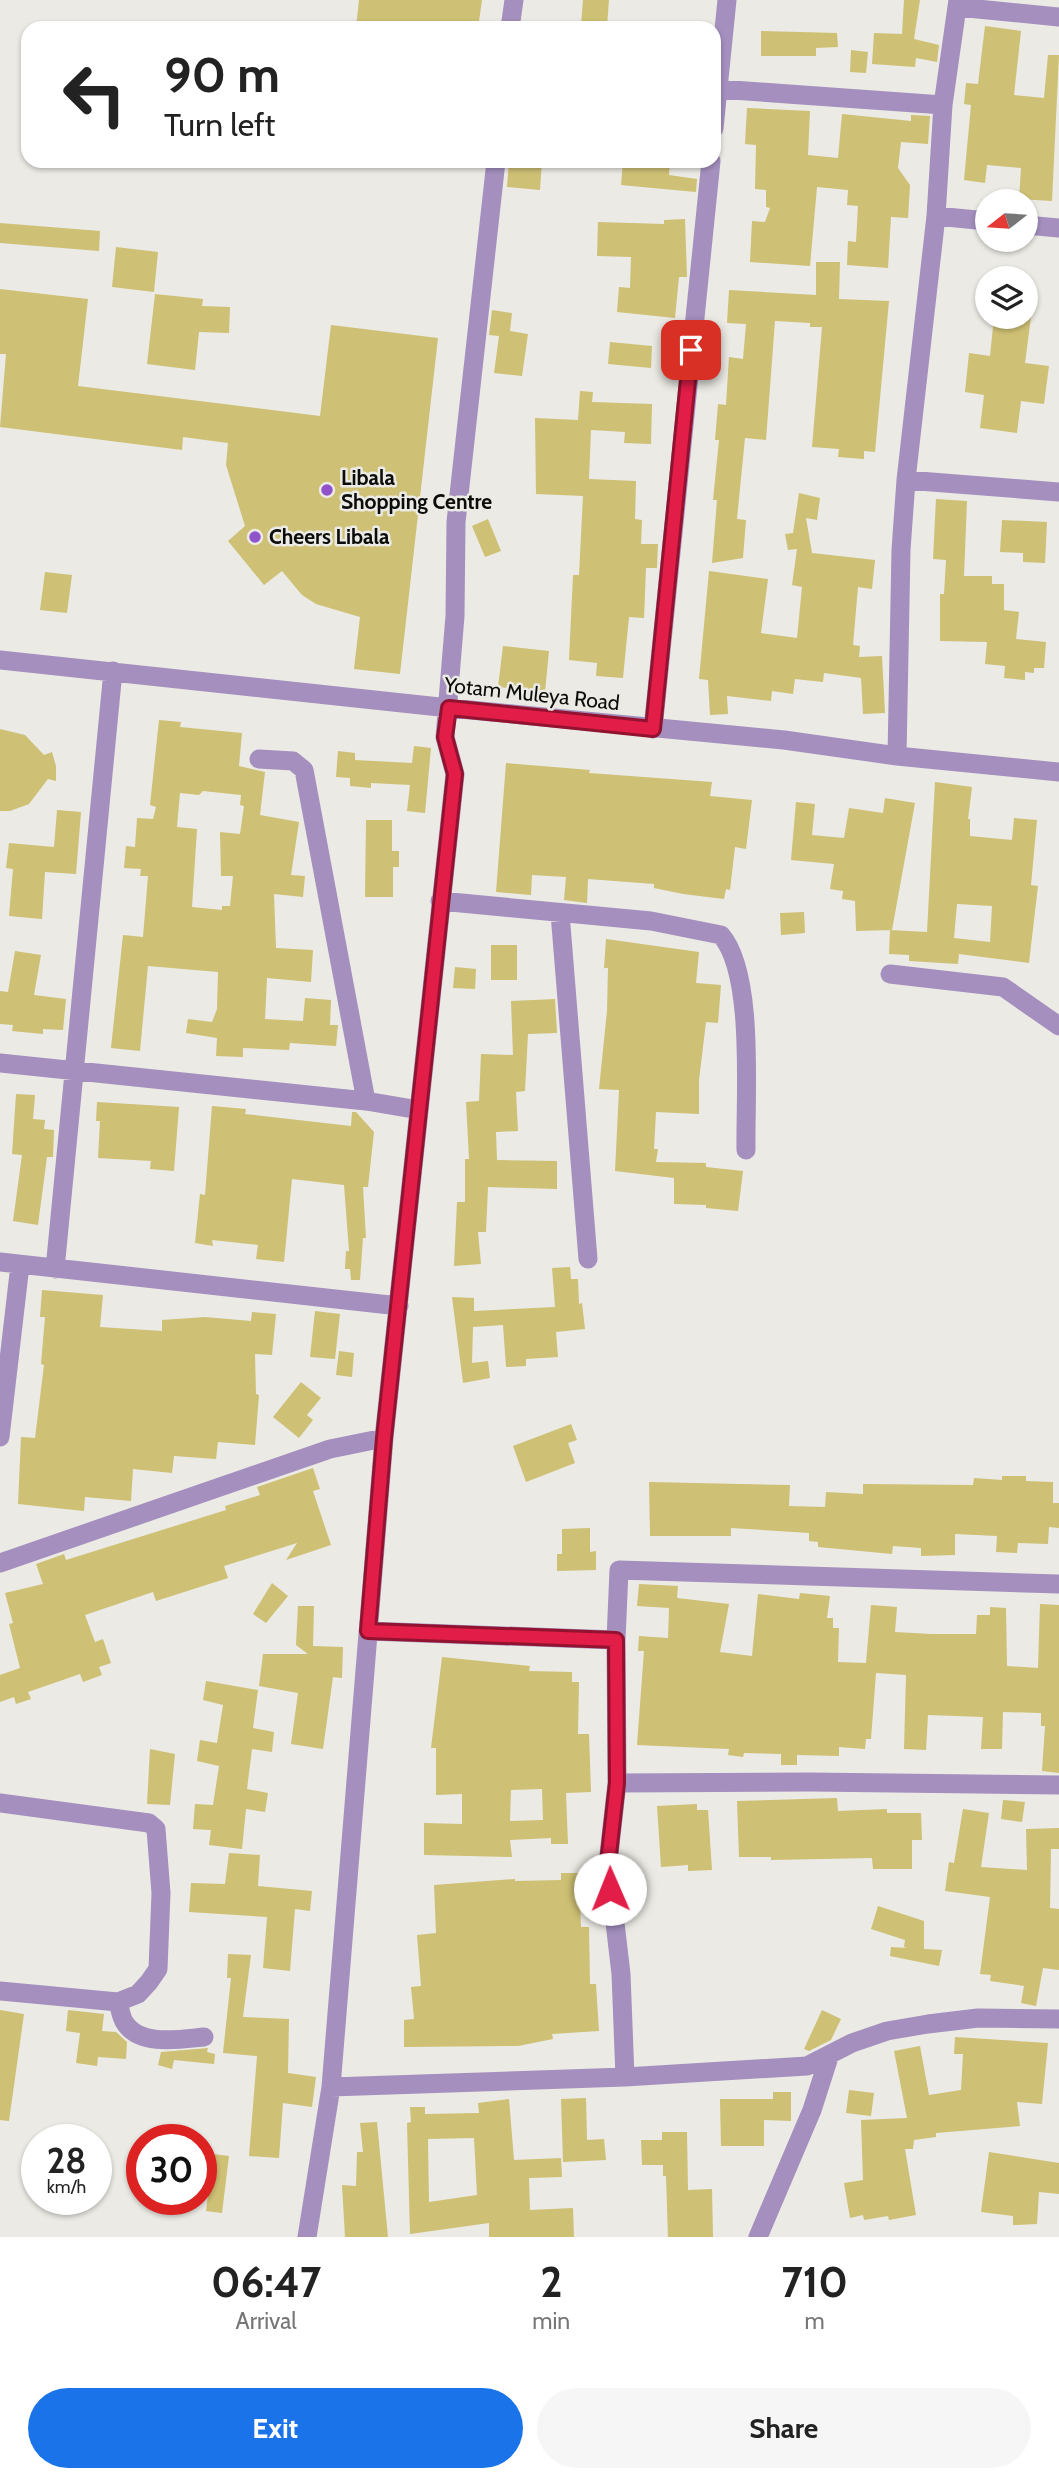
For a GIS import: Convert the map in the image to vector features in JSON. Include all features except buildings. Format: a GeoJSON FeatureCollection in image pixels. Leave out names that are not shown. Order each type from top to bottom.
{"type":"FeatureCollection","features":[{"type":"Feature","properties":{"kind":"street"},"geometry":{"type":"LineString","coordinates":[[511,21],[514,0]]}},
{"type":"Feature","properties":{"kind":"street"},"geometry":{"type":"LineString","coordinates":[[721,59],[727,0]]}},
{"type":"Feature","properties":{"kind":"street"},"geometry":{"type":"LineString","coordinates":[[897,756],[901,550],[906,480],[936,216],[943,105],[958,4],[1059,17]]}},
{"type":"Feature","properties":{"kind":"street"},"geometry":{"type":"LineString","coordinates":[[721,89],[943,105]]}},
{"type":"Feature","properties":{"kind":"street"},"geometry":{"type":"LineString","coordinates":[[307,2237],[331,2087],[384,1438],[455,774],[445,737],[457,568],[456,522],[495,168]]}},
{"type":"Feature","properties":{"kind":"street"},"geometry":{"type":"LineString","coordinates":[[653,729],[710,168]]}},
{"type":"Feature","properties":{"kind":"street"},"geometry":{"type":"LineString","coordinates":[[936,216],[975,220]]}},
{"type":"Feature","properties":{"kind":"street"},"geometry":{"type":"LineString","coordinates":[[1038,226],[1059,228]]}},
{"type":"Feature","properties":{"kind":"street"},"geometry":{"type":"LineString","coordinates":[[906,480],[1059,492]]}},
{"type":"Feature","properties":{"kind":"street","name":"Yotam Muleya Road"},"geometry":{"type":"LineString","coordinates":[[0,660],[653,729],[784,740],[897,756],[1059,772]]}},
{"type":"Feature","properties":{"kind":"street"},"geometry":{"type":"LineString","coordinates":[[55,1269],[97,859],[113,671]]}},
{"type":"Feature","properties":{"kind":"street"},"geometry":{"type":"LineString","coordinates":[[259,759],[293,761],[304,770],[366,1101]]}},
{"type":"Feature","properties":{"kind":"street"},"geometry":{"type":"LineString","coordinates":[[440,901],[650,921],[704,929],[721,935],[740,976],[744,1013],[746,1150]]}},
{"type":"Feature","properties":{"kind":"street"},"geometry":{"type":"LineString","coordinates":[[560,913],[588,1259]]}},
{"type":"Feature","properties":{"kind":"street"},"geometry":{"type":"LineString","coordinates":[[890,974],[1003,987],[1059,1026]]}},
{"type":"Feature","properties":{"kind":"street"},"geometry":{"type":"LineString","coordinates":[[0,1063],[73,1073],[366,1101],[419,1110]]}},
{"type":"Feature","properties":{"kind":"street"},"geometry":{"type":"LineString","coordinates":[[0,1262],[399,1306]]}},
{"type":"Feature","properties":{"kind":"street"},"geometry":{"type":"LineString","coordinates":[[0,1437],[20,1265]]}},
{"type":"Feature","properties":{"kind":"street"},"geometry":{"type":"LineString","coordinates":[[0,1563],[330,1449],[384,1438]]}},
{"type":"Feature","properties":{"kind":"street"},"geometry":{"type":"LineString","coordinates":[[625,2077],[621,1974],[608,1863],[617,1783],[616,1640],[619,1570],[1059,1584]]}},
{"type":"Feature","properties":{"kind":"street"},"geometry":{"type":"LineString","coordinates":[[368,1631],[616,1640]]}},
{"type":"Feature","properties":{"kind":"street"},"geometry":{"type":"LineString","coordinates":[[617,1783],[810,1782],[1059,1786]]}},
{"type":"Feature","properties":{"kind":"street"},"geometry":{"type":"LineString","coordinates":[[0,1803],[141,1820],[156,1829],[161,1893],[158,1969],[138,1994],[118,2002],[0,1991]]}},
{"type":"Feature","properties":{"kind":"street"},"geometry":{"type":"LineString","coordinates":[[118,2002],[125,2024],[136,2034],[151,2038],[204,2037]]}},
{"type":"Feature","properties":{"kind":"street"},"geometry":{"type":"LineString","coordinates":[[331,2087],[625,2077],[807,2066],[852,2043],[887,2031],[978,2018],[1059,2019]]}},
{"type":"Feature","properties":{"kind":"street"},"geometry":{"type":"LineString","coordinates":[[758,2237],[812,2110],[829,2057]]}},
{"type":"Feature","properties":{"kind":"place","name":"Libala Shopping Centre"},"geometry":{"type":"Point","coordinates":[327,490]}},
{"type":"Feature","properties":{"kind":"place","name":"Cheers Libala"},"geometry":{"type":"Point","coordinates":[255,537]}},
{"type":"Feature","properties":{"kind":"route"},"geometry":{"type":"LineString","coordinates":[[610,1889],[608,1863],[617,1783],[616,1640],[368,1631],[384,1438],[455,774],[445,737],[449,708],[653,729],[691,350]]}}]}
